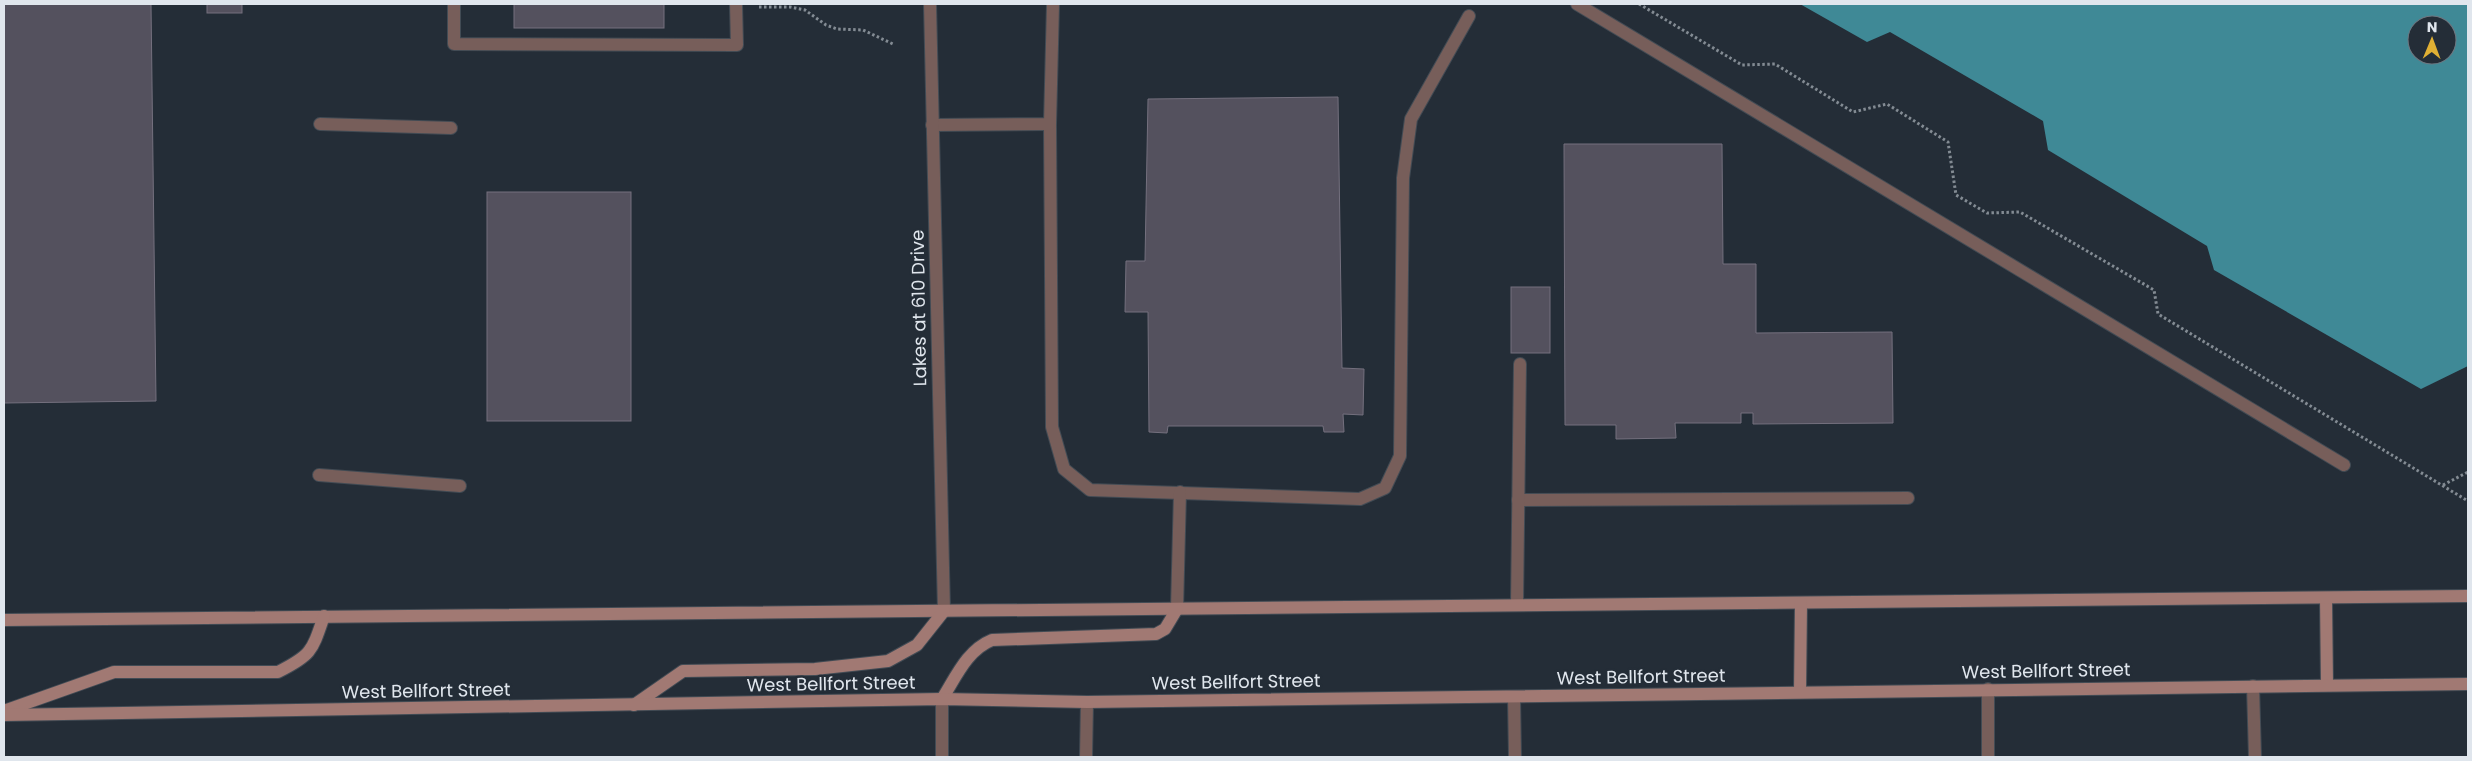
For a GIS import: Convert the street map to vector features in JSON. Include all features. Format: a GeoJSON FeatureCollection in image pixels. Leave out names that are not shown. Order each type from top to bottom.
{"type":"FeatureCollection","features":[{"type":"Feature","properties":{"kind":"main road"},"geometry":{"type":"LineString","coordinates":[[4,620],[2468,596]]}},
{"type":"Feature","properties":{"kind":"main road"},"geometry":{"type":"LineString","coordinates":[[2326,598],[2327,685]]}},
{"type":"Feature","properties":{"kind":"main road"},"geometry":{"type":"LineString","coordinates":[[1800,692],[1801,603]]}},
{"type":"Feature","properties":{"kind":"main road"},"geometry":{"type":"LineString","coordinates":[[942,699],[972,652],[981,644],[992,640],[1156,634],[1166,629],[1177,609]]}},
{"type":"Feature","properties":{"kind":"main road"},"geometry":{"type":"LineString","coordinates":[[634,705],[683,672],[815,669],[888,661],[917,645],[944,611]]}},
{"type":"Feature","properties":{"kind":"main road"},"geometry":{"type":"LineString","coordinates":[[4,710],[114,672],[278,672],[302,660],[314,647],[324,616]]}},
{"type":"Feature","properties":{"kind":"main road","name":"West Bellfort Street"},"geometry":{"type":"LineString","coordinates":[[4,715],[942,699],[1086,702],[2468,684]]}},
{"type":"Feature","properties":{"kind":"street"},"geometry":{"type":"LineString","coordinates":[[454,4],[454,44],[737,45],[736,6]]}},
{"type":"Feature","properties":{"kind":"street","name":"Lakes at 610 Drive"},"geometry":{"type":"LineString","coordinates":[[930,4],[944,611]]}},
{"type":"Feature","properties":{"kind":"street"},"geometry":{"type":"LineString","coordinates":[[1053,4],[1050,124],[1052,427],[1064,469],[1090,490],[1360,499],[1385,488],[1400,456],[1403,178],[1412,119],[1469,16]]}},
{"type":"Feature","properties":{"kind":"street"},"geometry":{"type":"LineString","coordinates":[[1577,4],[2344,464]]}},
{"type":"Feature","properties":{"kind":"street"},"geometry":{"type":"LineString","coordinates":[[320,124],[451,128]]}},
{"type":"Feature","properties":{"kind":"street"},"geometry":{"type":"LineString","coordinates":[[932,125],[1050,124]]}},
{"type":"Feature","properties":{"kind":"street"},"geometry":{"type":"LineString","coordinates":[[1517,605],[1520,364]]}},
{"type":"Feature","properties":{"kind":"street"},"geometry":{"type":"LineString","coordinates":[[319,475],[460,486]]}},
{"type":"Feature","properties":{"kind":"street"},"geometry":{"type":"LineString","coordinates":[[1177,609],[1180,492]]}},
{"type":"Feature","properties":{"kind":"street"},"geometry":{"type":"LineString","coordinates":[[1518,500],[1908,498]]}},
{"type":"Feature","properties":{"kind":"street"},"geometry":{"type":"LineString","coordinates":[[2253,686],[2255,757]]}},
{"type":"Feature","properties":{"kind":"street"},"geometry":{"type":"LineString","coordinates":[[1988,690],[1988,757]]}},
{"type":"Feature","properties":{"kind":"street"},"geometry":{"type":"LineString","coordinates":[[1514,697],[1515,757]]}},
{"type":"Feature","properties":{"kind":"street"},"geometry":{"type":"LineString","coordinates":[[942,699],[942,757]]}},
{"type":"Feature","properties":{"kind":"street"},"geometry":{"type":"LineString","coordinates":[[1086,702],[1086,757]]}},
{"type":"Feature","properties":{"kind":"path"},"geometry":{"type":"LineString","coordinates":[[1639,4],[1742,65],[1775,64],[1853,112],[1887,104],[1948,142],[1956,194],[1987,213],[2020,212],[2154,290],[2158,314],[2468,501]]}},
{"type":"Feature","properties":{"kind":"path"},"geometry":{"type":"LineString","coordinates":[[736,6],[790,7],[805,10],[826,25],[863,30],[893,44]]}},
{"type":"Feature","properties":{"kind":"path"},"geometry":{"type":"LineString","coordinates":[[2442,485],[2468,472]]}},
{"type":"Feature","properties":{"kind":"water"},"geometry":{"type":"Polygon","coordinates":[[[1800,4],[2468,4],[2468,366],[2421,389],[2214,270],[2207,246],[2048,150],[2043,121],[1890,32],[1867,42],[1800,4]]]}},
{"type":"Feature","properties":{"kind":"building"},"geometry":{"type":"Polygon","coordinates":[[[4,4],[151,4],[156,401],[4,403],[4,4]]]}},
{"type":"Feature","properties":{"kind":"building"},"geometry":{"type":"Polygon","coordinates":[[[207,4],[242,4],[242,13],[207,13],[207,4]]]}},
{"type":"Feature","properties":{"kind":"building"},"geometry":{"type":"Polygon","coordinates":[[[514,4],[664,4],[664,28],[514,28],[514,4]]]}},
{"type":"Feature","properties":{"kind":"building"},"geometry":{"type":"Polygon","coordinates":[[[1338,97],[1342,368],[1364,369],[1363,415],[1343,414],[1344,432],[1324,432],[1323,426],[1168,426],[1167,433],[1149,432],[1148,312],[1125,312],[1126,261],[1145,261],[1148,99],[1338,97]]]}},
{"type":"Feature","properties":{"kind":"building"},"geometry":{"type":"Polygon","coordinates":[[[1564,144],[1722,144],[1723,264],[1756,264],[1756,333],[1892,332],[1893,423],[1753,424],[1753,413],[1741,413],[1741,423],[1675,423],[1676,438],[1616,439],[1616,425],[1565,425],[1564,144]]]}},
{"type":"Feature","properties":{"kind":"building"},"geometry":{"type":"Polygon","coordinates":[[[487,192],[631,192],[631,421],[487,421],[487,192]]]}},
{"type":"Feature","properties":{"kind":"building"},"geometry":{"type":"Polygon","coordinates":[[[1511,287],[1550,287],[1550,353],[1511,353],[1511,287]]]}}]}
